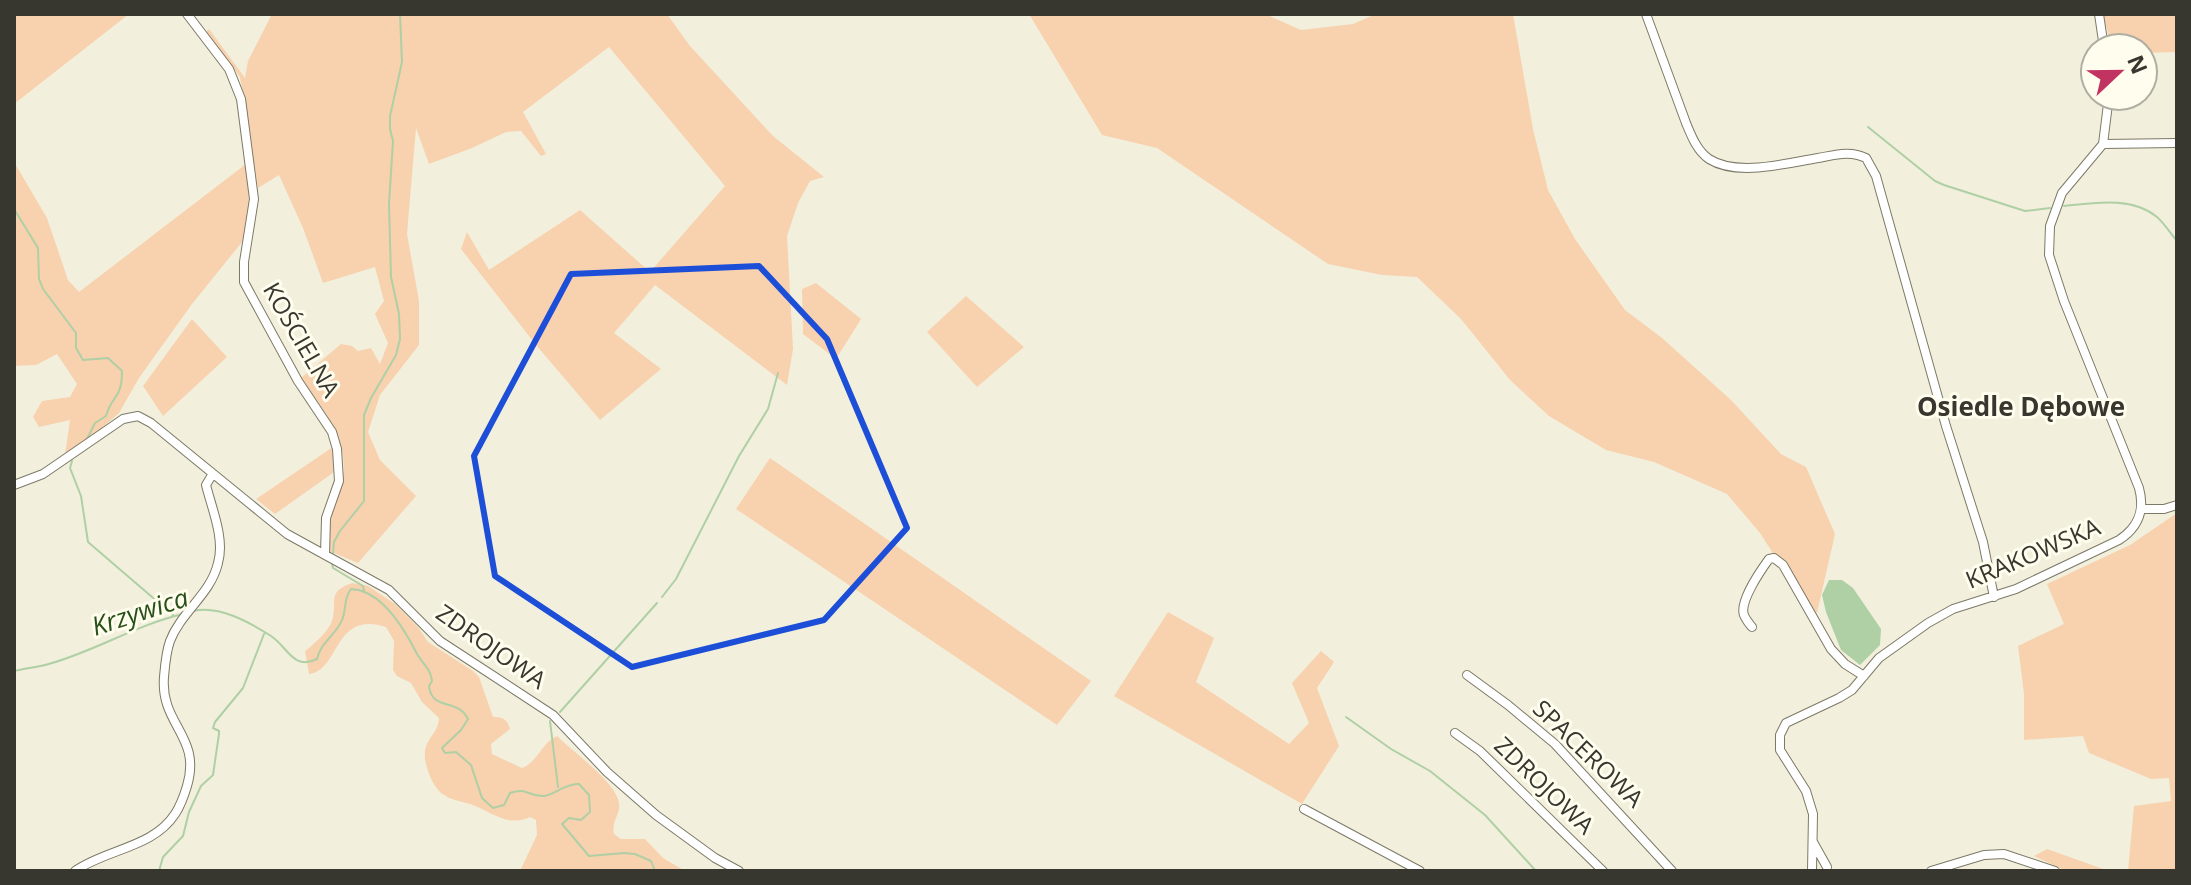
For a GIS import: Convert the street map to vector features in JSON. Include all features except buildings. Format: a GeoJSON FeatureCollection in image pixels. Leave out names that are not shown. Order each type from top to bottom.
{"type":"FeatureCollection","features":[{"type":"Feature","properties":{"kind":"street","name":"KOŚCIELNA"},"geometry":{"type":"LineString","coordinates":[[187,14],[229,69],[241,99],[254,199],[244,282],[298,381],[332,432],[337,449],[339,481],[326,518],[325,555]]}},
{"type":"Feature","properties":{"kind":"street"},"geometry":{"type":"LineString","coordinates":[[1646,14],[1686,123],[1707,158],[1730,166],[1761,168],[1846,153],[1866,158],[1876,176],[1946,426],[1983,542],[1994,597]]}},
{"type":"Feature","properties":{"kind":"street"},"geometry":{"type":"LineString","coordinates":[[2107,112],[2103,144],[2062,193],[2050,226],[2049,255],[2139,488],[2142,509],[2164,509],[2177,505]]}},
{"type":"Feature","properties":{"kind":"street"},"geometry":{"type":"LineString","coordinates":[[2103,144],[2177,143]]}},
{"type":"Feature","properties":{"kind":"street","name":"ZDROJOWA"},"geometry":{"type":"LineString","coordinates":[[14,485],[43,474],[123,419],[133,416],[151,423],[287,534],[389,590],[440,641],[553,715],[607,772],[656,815],[715,858],[739,871]]}},
{"type":"Feature","properties":{"kind":"street"},"geometry":{"type":"LineString","coordinates":[[75,871],[93,860],[155,834],[173,818],[181,804],[191,772],[191,759],[184,738],[165,706],[163,690],[171,639],[201,596],[219,562],[220,541],[206,485],[210,473]]}},
{"type":"Feature","properties":{"kind":"street","name":"KRAKOWSKA"},"geometry":{"type":"LineString","coordinates":[[1812,871],[1813,814],[1806,791],[1780,750],[1780,735],[1786,723],[1839,698],[1879,658],[1953,609],[1994,597],[2119,540],[2137,524],[2142,509]]}},
{"type":"Feature","properties":{"kind":"street"},"geometry":{"type":"LineString","coordinates":[[1752,627],[1743,614],[1744,605],[1762,569],[1769,559],[1774,558],[1783,565],[1831,649],[1845,664],[1864,676]]}},
{"type":"Feature","properties":{"kind":"street","name":"SPACEROWA"},"geometry":{"type":"LineString","coordinates":[[1467,675],[1555,744],[1672,871]]}},
{"type":"Feature","properties":{"kind":"street","name":"ZDROJOWA"},"geometry":{"type":"LineString","coordinates":[[1455,733],[1480,751],[1603,871]]}},
{"type":"Feature","properties":{"kind":"street"},"geometry":{"type":"LineString","coordinates":[[1304,809],[1420,871]]}},
{"type":"Feature","properties":{"kind":"street","name":"KRAKOWSKA"},"geometry":{"type":"LineString","coordinates":[[1813,842],[1830,869]]}},
{"type":"Feature","properties":{"kind":"street"},"geometry":{"type":"LineString","coordinates":[[1931,871],[1984,855],[2004,854],[2055,871]]}},
{"type":"Feature","properties":{"kind":"street"},"geometry":{"type":"LineString","coordinates":[[1812,871],[1818,867],[1830,869]]}},
{"type":"Feature","properties":{"kind":"highlighted area"},"geometry":{"type":"Polygon","coordinates":[[[759,266],[827,339],[907,528],[824,620],[632,667],[495,576],[474,456],[571,274],[759,266]]]}},
{"type":"Feature","properties":{"kind":"shaded area"},"geometry":{"type":"Polygon","coordinates":[[[14,14],[129,14],[14,104],[14,14]]]}},
{"type":"Feature","properties":{"kind":"shaded area"},"geometry":{"type":"Polygon","coordinates":[[[272,14],[667,14],[690,46],[773,136],[824,177],[810,181],[798,203],[787,236],[793,349],[787,385],[655,285],[614,333],[661,369],[600,420],[461,249],[467,232],[489,270],[580,210],[650,272],[725,186],[609,47],[523,112],[546,154],[541,156],[521,131],[506,132],[429,164],[416,128],[407,234],[419,301],[419,345],[380,395],[368,432],[380,460],[416,496],[358,563],[329,551],[331,519],[343,478],[342,450],[332,424],[301,378],[341,344],[358,351],[371,348],[380,364],[388,343],[375,314],[384,301],[375,267],[323,283],[279,175],[258,188],[240,77],[206,32],[209,29],[245,78],[248,61],[272,14]]]}},
{"type":"Feature","properties":{"kind":"shaded area"},"geometry":{"type":"Polygon","coordinates":[[[1029,14],[1265,14],[1301,30],[1353,24],[1376,14],[1513,14],[1533,129],[1548,190],[1575,239],[1625,310],[1662,338],[1731,400],[1781,454],[1806,467],[1835,534],[1817,613],[1806,605],[1760,533],[1727,494],[1654,462],[1606,450],[1549,416],[1510,380],[1461,319],[1417,277],[1382,275],[1328,264],[1157,148],[1102,135],[1029,14]]]}},
{"type":"Feature","properties":{"kind":"shaded area"},"geometry":{"type":"Polygon","coordinates":[[[2103,14],[2177,15],[2177,52],[2159,53],[2159,32],[2108,32],[2103,14]]]}},
{"type":"Feature","properties":{"kind":"shaded area"},"geometry":{"type":"Polygon","coordinates":[[[14,162],[47,218],[68,280],[79,292],[246,164],[250,215],[242,242],[192,304],[139,378],[119,413],[65,455],[70,420],[39,427],[33,417],[42,401],[70,397],[77,384],[57,354],[36,365],[14,366],[14,162]]]}},
{"type":"Feature","properties":{"kind":"shaded area"},"geometry":{"type":"Polygon","coordinates":[[[816,283],[861,319],[836,359],[803,334],[802,289],[816,283]]]}},
{"type":"Feature","properties":{"kind":"shaded area"},"geometry":{"type":"Polygon","coordinates":[[[966,296],[1024,347],[977,387],[927,332],[966,296]]]}},
{"type":"Feature","properties":{"kind":"shaded area"},"geometry":{"type":"Polygon","coordinates":[[[192,319],[227,357],[163,416],[143,386],[192,319]]]}},
{"type":"Feature","properties":{"kind":"shaded area"},"geometry":{"type":"Polygon","coordinates":[[[333,447],[337,470],[275,514],[256,499],[333,447]]]}},
{"type":"Feature","properties":{"kind":"shaded area"},"geometry":{"type":"Polygon","coordinates":[[[770,458],[1091,681],[1057,725],[736,509],[770,458]]]}},
{"type":"Feature","properties":{"kind":"shaded area"},"geometry":{"type":"Polygon","coordinates":[[[2177,513],[2177,871],[2128,871],[2134,806],[2171,801],[2169,778],[2151,779],[2089,753],[2083,736],[2024,740],[2024,694],[2018,646],[2064,624],[2047,584],[2130,545],[2177,513]]]}},
{"type":"Feature","properties":{"kind":"shaded area"},"geometry":{"type":"Polygon","coordinates":[[[1829,580],[1842,580],[1853,588],[1881,629],[1880,645],[1860,665],[1841,650],[1826,612],[1822,595],[1829,580]]]}},
{"type":"Feature","properties":{"kind":"shaded area"},"geometry":{"type":"Polygon","coordinates":[[[352,583],[368,586],[395,604],[428,642],[479,677],[493,717],[504,719],[510,729],[491,744],[492,754],[522,768],[557,736],[611,786],[619,803],[614,834],[621,839],[645,839],[663,858],[685,871],[520,871],[537,835],[536,820],[530,817],[506,820],[438,790],[429,772],[425,752],[439,718],[422,702],[411,683],[397,676],[393,670],[394,641],[386,627],[369,624],[356,627],[339,643],[327,663],[309,674],[305,651],[330,625],[336,594],[352,583]]]}},
{"type":"Feature","properties":{"kind":"shaded area"},"geometry":{"type":"Polygon","coordinates":[[[1168,612],[1214,638],[1196,682],[1289,744],[1309,723],[1292,683],[1321,651],[1334,662],[1317,688],[1339,746],[1302,804],[1114,696],[1168,612]]]}},
{"type":"Feature","properties":{"kind":"shaded area"},"geometry":{"type":"Polygon","coordinates":[[[2047,849],[2109,871],[2066,871],[2034,856],[2047,849]]]}},
{"type":"Feature","properties":{"kind":"waterway"},"geometry":{"type":"LineString","coordinates":[[333,553],[340,531],[364,501],[364,415],[396,355],[400,339],[399,314],[391,277],[389,204],[393,141],[390,116],[402,62],[400,14]]}},
{"type":"Feature","properties":{"kind":"waterway"},"geometry":{"type":"LineString","coordinates":[[1868,127],[1935,181],[2025,211],[2050,208]]}},
{"type":"Feature","properties":{"kind":"waterway"},"geometry":{"type":"LineString","coordinates":[[2064,206],[2112,202],[2136,206],[2157,217],[2177,241]]}},
{"type":"Feature","properties":{"kind":"waterway"},"geometry":{"type":"LineString","coordinates":[[14,209],[38,248],[39,279],[43,289],[76,333],[76,348],[83,360],[108,358],[122,371],[119,392],[106,416],[95,423],[86,441]]}},
{"type":"Feature","properties":{"kind":"waterway"},"geometry":{"type":"LineString","coordinates":[[662,597],[676,579],[739,456],[768,409],[778,373]]}},
{"type":"Feature","properties":{"kind":"waterway"},"geometry":{"type":"LineString","coordinates":[[72,461],[70,468],[81,496],[88,542],[173,615]]}},
{"type":"Feature","properties":{"kind":"waterway"},"geometry":{"type":"LineString","coordinates":[[332,564],[333,568],[363,586],[364,591]]}},
{"type":"Feature","properties":{"kind":"waterway","name":"Krzywica"},"geometry":{"type":"LineString","coordinates":[[193,611],[213,610],[244,620],[277,640],[296,660],[309,662],[317,659],[321,648],[339,625],[351,589],[373,596],[399,623],[428,670],[432,681],[429,686],[431,694],[440,702],[458,708],[468,719],[442,748],[445,753],[456,752],[471,765],[482,798],[493,808],[504,805],[510,793],[516,791],[546,796],[579,784],[589,795],[590,812],[581,820],[569,818],[562,824],[589,856],[635,854],[651,861],[655,871]]}},
{"type":"Feature","properties":{"kind":"waterway"},"geometry":{"type":"LineString","coordinates":[[560,712],[657,603]]}},
{"type":"Feature","properties":{"kind":"waterway","name":"Krzywica"},"geometry":{"type":"LineString","coordinates":[[14,671],[69,658],[149,624],[183,614]]}},
{"type":"Feature","properties":{"kind":"waterway"},"geometry":{"type":"LineString","coordinates":[[159,871],[163,857],[183,836],[189,812],[201,786],[213,775],[219,734],[213,728],[215,722],[243,688],[264,634]]}},
{"type":"Feature","properties":{"kind":"waterway"},"geometry":{"type":"LineString","coordinates":[[1346,717],[1391,749],[1430,771],[1485,815],[1536,871]]}},
{"type":"Feature","properties":{"kind":"waterway"},"geometry":{"type":"LineString","coordinates":[[550,721],[558,787]]}},
{"type":"Feature","properties":{"kind":"district","name":"Osiedle Dębowe"},"geometry":{"type":"Point","coordinates":[2021,407]}}]}
